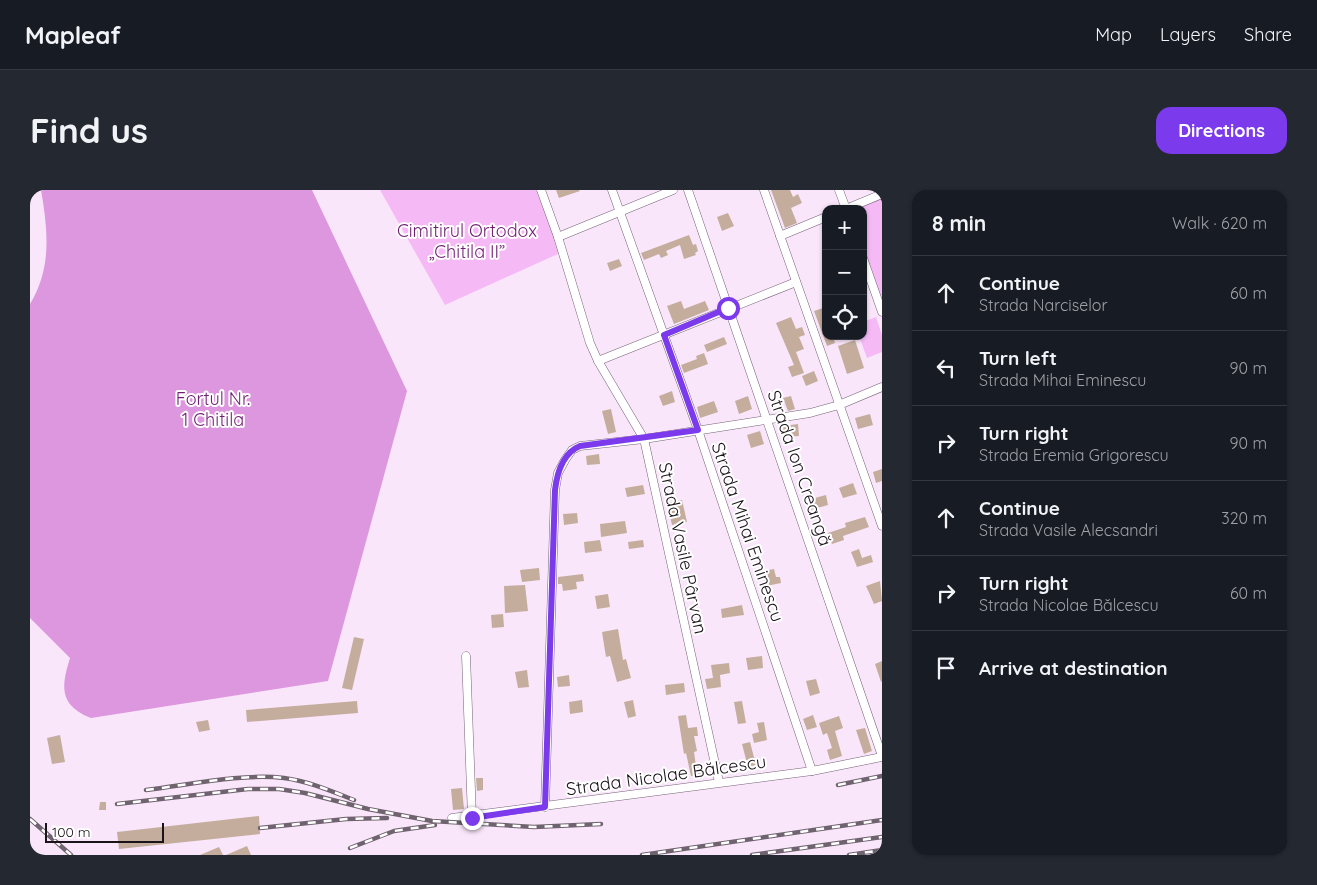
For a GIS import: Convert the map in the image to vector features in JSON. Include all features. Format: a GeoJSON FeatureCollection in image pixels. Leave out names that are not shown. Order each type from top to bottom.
{"type":"FeatureCollection","features":[{"type":"Feature","properties":{"kind":"street","name":"Strada Vasile Pârvan"},"geometry":{"type":"LineString","coordinates":[[541,190],[558,237],[590,343],[598,361],[644,439],[719,782]]}},
{"type":"Feature","properties":{"kind":"street","name":"Strada Mihai Eminescu"},"geometry":{"type":"LineString","coordinates":[[612,190],[698,430],[812,771]]}},
{"type":"Feature","properties":{"kind":"street"},"geometry":{"type":"LineString","coordinates":[[558,237],[672,190]]}},
{"type":"Feature","properties":{"kind":"street","name":"Strada Ion Creangă"},"geometry":{"type":"LineString","coordinates":[[688,190],[882,757]]}},
{"type":"Feature","properties":{"kind":"street"},"geometry":{"type":"LineString","coordinates":[[764,190],[882,526]]}},
{"type":"Feature","properties":{"kind":"street"},"geometry":{"type":"LineString","coordinates":[[839,190],[845,205]]}},
{"type":"Feature","properties":{"kind":"street"},"geometry":{"type":"LineString","coordinates":[[856,205],[882,194]]}},
{"type":"Feature","properties":{"kind":"street"},"geometry":{"type":"LineString","coordinates":[[780,236],[822,219]]}},
{"type":"Feature","properties":{"kind":"street"},"geometry":{"type":"LineString","coordinates":[[867,269],[882,312]]}},
{"type":"Feature","properties":{"kind":"street"},"geometry":{"type":"LineString","coordinates":[[598,361],[796,282]]}},
{"type":"Feature","properties":{"kind":"street"},"geometry":{"type":"LineString","coordinates":[[545,807],[556,480],[561,466],[572,450],[580,446],[592,444],[644,439],[810,413],[839,405],[882,387]]}},
{"type":"Feature","properties":{"kind":"street"},"geometry":{"type":"LineString","coordinates":[[466,656],[472,818]]}},
{"type":"Feature","properties":{"kind":"street","name":"Strada Nicolae Bălcescu"},"geometry":{"type":"LineString","coordinates":[[452,818],[472,818],[719,782],[812,771],[882,757]]}},
{"type":"Feature","properties":{"kind":"green space","name":"Fortul Nr. 1 Chitila"},"geometry":{"type":"Polygon","coordinates":[[[41,190],[312,190],[407,391],[328,681],[91,718],[81,713],[68,701],[64,686],[70,658],[30,618],[30,304],[42,277],[45,263],[46,234],[41,190]]]}},
{"type":"Feature","properties":{"kind":"green space","name":"Cimitirul Ortodox „Chitila II”"},"geometry":{"type":"Polygon","coordinates":[[[380,190],[536,190],[560,253],[445,305],[380,190]]]}},
{"type":"Feature","properties":{"kind":"green space"},"geometry":{"type":"Polygon","coordinates":[[[882,194],[882,312],[867,269],[867,205],[856,205],[882,194]]]}},
{"type":"Feature","properties":{"kind":"green space"},"geometry":{"type":"Polygon","coordinates":[[[876,317],[882,335],[882,352],[867,358],[860,340],[867,340],[867,320],[876,317]]]}},
{"type":"Feature","properties":{"kind":"building"},"geometry":{"type":"Polygon","coordinates":[[[556,190],[579,190],[580,191],[559,198],[556,190]]]}},
{"type":"Feature","properties":{"kind":"building"},"geometry":{"type":"Polygon","coordinates":[[[771,190],[790,190],[793,197],[798,194],[802,203],[791,208],[797,223],[785,228],[771,190]]]}},
{"type":"Feature","properties":{"kind":"building"},"geometry":{"type":"Polygon","coordinates":[[[728,213],[734,226],[722,231],[717,217],[728,213]]]}},
{"type":"Feature","properties":{"kind":"building"},"geometry":{"type":"Polygon","coordinates":[[[689,235],[693,245],[696,244],[698,251],[695,253],[696,255],[684,259],[680,245],[666,251],[668,255],[661,258],[659,254],[644,260],[641,253],[689,235]]]}},
{"type":"Feature","properties":{"kind":"building"},"geometry":{"type":"Polygon","coordinates":[[[619,259],[622,266],[610,271],[607,263],[619,259]]]}},
{"type":"Feature","properties":{"kind":"building"},"geometry":{"type":"Polygon","coordinates":[[[681,301],[684,309],[705,301],[709,310],[674,324],[667,306],[681,301]]]}},
{"type":"Feature","properties":{"kind":"building"},"geometry":{"type":"Polygon","coordinates":[[[822,308],[822,333],[814,311],[822,308]]]}},
{"type":"Feature","properties":{"kind":"building"},"geometry":{"type":"Polygon","coordinates":[[[791,317],[796,329],[802,327],[805,335],[799,337],[804,349],[796,352],[804,373],[792,377],[788,367],[794,365],[776,323],[791,317]]]}},
{"type":"Feature","properties":{"kind":"building"},"geometry":{"type":"Polygon","coordinates":[[[724,337],[727,344],[707,352],[704,345],[724,337]]]}},
{"type":"Feature","properties":{"kind":"building"},"geometry":{"type":"Polygon","coordinates":[[[825,340],[834,340],[835,343],[827,346],[825,340]]]}},
{"type":"Feature","properties":{"kind":"building"},"geometry":{"type":"Polygon","coordinates":[[[855,340],[864,368],[847,374],[838,346],[855,340]]]}},
{"type":"Feature","properties":{"kind":"building"},"geometry":{"type":"Polygon","coordinates":[[[704,353],[708,364],[684,373],[681,365],[697,359],[696,356],[704,353]]]}},
{"type":"Feature","properties":{"kind":"building"},"geometry":{"type":"Polygon","coordinates":[[[814,371],[818,381],[806,386],[802,376],[814,371]]]}},
{"type":"Feature","properties":{"kind":"building"},"geometry":{"type":"Polygon","coordinates":[[[672,391],[675,402],[663,406],[659,396],[672,391]]]}},
{"type":"Feature","properties":{"kind":"building"},"geometry":{"type":"Polygon","coordinates":[[[748,396],[752,409],[739,414],[735,401],[748,396]]]}},
{"type":"Feature","properties":{"kind":"building"},"geometry":{"type":"Polygon","coordinates":[[[791,396],[795,409],[788,411],[783,398],[791,396]]]}},
{"type":"Feature","properties":{"kind":"building"},"geometry":{"type":"Polygon","coordinates":[[[714,401],[718,412],[700,418],[697,407],[714,401]]]}},
{"type":"Feature","properties":{"kind":"building"},"geometry":{"type":"Polygon","coordinates":[[[611,409],[616,432],[608,434],[602,411],[611,409]]]}},
{"type":"Feature","properties":{"kind":"building"},"geometry":{"type":"Polygon","coordinates":[[[870,414],[873,425],[858,429],[855,418],[870,414]]]}},
{"type":"Feature","properties":{"kind":"building"},"geometry":{"type":"Polygon","coordinates":[[[798,424],[799,436],[784,437],[783,426],[798,424]]]}},
{"type":"Feature","properties":{"kind":"building"},"geometry":{"type":"Polygon","coordinates":[[[760,431],[764,444],[751,448],[747,435],[760,431]]]}},
{"type":"Feature","properties":{"kind":"building"},"geometry":{"type":"Polygon","coordinates":[[[599,454],[600,464],[587,465],[586,456],[599,454]]]}},
{"type":"Feature","properties":{"kind":"building"},"geometry":{"type":"Polygon","coordinates":[[[882,469],[882,481],[876,483],[873,472],[882,469]]]}},
{"type":"Feature","properties":{"kind":"building"},"geometry":{"type":"Polygon","coordinates":[[[853,483],[857,494],[843,498],[839,488],[853,483]]]}},
{"type":"Feature","properties":{"kind":"building"},"geometry":{"type":"Polygon","coordinates":[[[643,485],[645,494],[627,497],[625,488],[643,485]]]}},
{"type":"Feature","properties":{"kind":"building"},"geometry":{"type":"Polygon","coordinates":[[[826,495],[828,505],[810,510],[807,500],[826,495]]]}},
{"type":"Feature","properties":{"kind":"building"},"geometry":{"type":"Polygon","coordinates":[[[682,500],[687,522],[672,525],[667,503],[682,500]]]}},
{"type":"Feature","properties":{"kind":"building"},"geometry":{"type":"Polygon","coordinates":[[[577,513],[578,523],[564,525],[563,514],[577,513]]]}},
{"type":"Feature","properties":{"kind":"building"},"geometry":{"type":"Polygon","coordinates":[[[865,517],[869,527],[843,536],[844,540],[832,544],[828,533],[846,527],[845,523],[865,517]]]}},
{"type":"Feature","properties":{"kind":"building"},"geometry":{"type":"Polygon","coordinates":[[[625,521],[627,533],[601,537],[600,524],[625,521]]]}},
{"type":"Feature","properties":{"kind":"building"},"geometry":{"type":"Polygon","coordinates":[[[600,540],[602,551],[585,553],[584,542],[600,540]]]}},
{"type":"Feature","properties":{"kind":"building"},"geometry":{"type":"Polygon","coordinates":[[[643,540],[644,547],[629,549],[628,542],[643,540]]]}},
{"type":"Feature","properties":{"kind":"building"},"geometry":{"type":"Polygon","coordinates":[[[859,549],[862,558],[871,555],[873,562],[857,567],[851,552],[859,549]]]}},
{"type":"Feature","properties":{"kind":"building"},"geometry":{"type":"Polygon","coordinates":[[[539,568],[540,580],[522,582],[520,570],[539,568]]]}},
{"type":"Feature","properties":{"kind":"building"},"geometry":{"type":"Polygon","coordinates":[[[774,569],[776,577],[780,577],[781,583],[766,586],[763,571],[774,569]]]}},
{"type":"Feature","properties":{"kind":"building"},"geometry":{"type":"Polygon","coordinates":[[[583,574],[584,581],[576,582],[577,589],[563,591],[562,584],[558,584],[558,577],[583,574]]]}},
{"type":"Feature","properties":{"kind":"building"},"geometry":{"type":"Polygon","coordinates":[[[880,581],[882,601],[874,604],[866,586],[880,581]]]}},
{"type":"Feature","properties":{"kind":"building"},"geometry":{"type":"Polygon","coordinates":[[[525,585],[528,611],[505,613],[504,586],[525,585]]]}},
{"type":"Feature","properties":{"kind":"building"},"geometry":{"type":"Polygon","coordinates":[[[608,594],[610,607],[597,609],[595,596],[608,594]]]}},
{"type":"Feature","properties":{"kind":"building"},"geometry":{"type":"Polygon","coordinates":[[[742,605],[744,615],[722,618],[721,609],[742,605]]]}},
{"type":"Feature","properties":{"kind":"building"},"geometry":{"type":"Polygon","coordinates":[[[503,614],[504,627],[492,628],[491,615],[503,614]]]}},
{"type":"Feature","properties":{"kind":"building"},"geometry":{"type":"Polygon","coordinates":[[[618,629],[623,660],[626,659],[631,678],[617,682],[610,656],[606,657],[602,632],[618,629]]]}},
{"type":"Feature","properties":{"kind":"building"},"geometry":{"type":"Polygon","coordinates":[[[354,637],[364,639],[352,690],[342,688],[354,637]]]}},
{"type":"Feature","properties":{"kind":"building"},"geometry":{"type":"Polygon","coordinates":[[[762,656],[763,668],[748,670],[746,658],[762,656]]]}},
{"type":"Feature","properties":{"kind":"building"},"geometry":{"type":"Polygon","coordinates":[[[882,661],[882,681],[881,682],[875,664],[882,661]]]}},
{"type":"Feature","properties":{"kind":"building"},"geometry":{"type":"Polygon","coordinates":[[[729,663],[730,673],[720,675],[721,687],[707,689],[705,679],[713,678],[711,665],[729,663]]]}},
{"type":"Feature","properties":{"kind":"building"},"geometry":{"type":"Polygon","coordinates":[[[527,670],[529,687],[518,688],[515,672],[527,670]]]}},
{"type":"Feature","properties":{"kind":"building"},"geometry":{"type":"Polygon","coordinates":[[[569,675],[570,686],[558,687],[557,677],[569,675]]]}},
{"type":"Feature","properties":{"kind":"building"},"geometry":{"type":"Polygon","coordinates":[[[816,679],[820,693],[810,696],[806,681],[816,679]]]}},
{"type":"Feature","properties":{"kind":"building"},"geometry":{"type":"Polygon","coordinates":[[[684,683],[685,692],[666,695],[665,685],[684,683]]]}},
{"type":"Feature","properties":{"kind":"building"},"geometry":{"type":"Polygon","coordinates":[[[582,700],[583,712],[570,714],[569,702],[582,700]]]}},
{"type":"Feature","properties":{"kind":"building"},"geometry":{"type":"Polygon","coordinates":[[[633,700],[636,716],[628,718],[624,702],[633,700]]]}},
{"type":"Feature","properties":{"kind":"building"},"geometry":{"type":"Polygon","coordinates":[[[357,701],[358,713],[247,722],[246,710],[357,701]]]}},
{"type":"Feature","properties":{"kind":"building"},"geometry":{"type":"Polygon","coordinates":[[[742,701],[746,723],[738,724],[734,702],[742,701]]]}},
{"type":"Feature","properties":{"kind":"building"},"geometry":{"type":"Polygon","coordinates":[[[686,715],[688,728],[697,727],[698,736],[694,736],[697,751],[694,752],[696,766],[700,765],[702,774],[691,776],[686,753],[684,754],[678,716],[686,715]]]}},
{"type":"Feature","properties":{"kind":"building"},"geometry":{"type":"Polygon","coordinates":[[[813,715],[817,727],[807,730],[803,719],[813,715]]]}},
{"type":"Feature","properties":{"kind":"building"},"geometry":{"type":"Polygon","coordinates":[[[839,716],[843,728],[835,731],[842,756],[830,760],[827,750],[832,748],[827,733],[823,735],[819,723],[839,716]]]}},
{"type":"Feature","properties":{"kind":"building"},"geometry":{"type":"Polygon","coordinates":[[[208,720],[210,730],[199,732],[196,722],[208,720]]]}},
{"type":"Feature","properties":{"kind":"building"},"geometry":{"type":"Polygon","coordinates":[[[764,722],[767,740],[754,743],[752,734],[759,732],[757,723],[764,722]]]}},
{"type":"Feature","properties":{"kind":"building"},"geometry":{"type":"Polygon","coordinates":[[[865,728],[872,751],[864,754],[856,730],[865,728]]]}},
{"type":"Feature","properties":{"kind":"building"},"geometry":{"type":"Polygon","coordinates":[[[60,735],[65,762],[52,764],[47,738],[60,735]]]}},
{"type":"Feature","properties":{"kind":"building"},"geometry":{"type":"Polygon","coordinates":[[[750,742],[756,765],[748,767],[742,744],[750,742]]]}},
{"type":"Feature","properties":{"kind":"building"},"geometry":{"type":"Polygon","coordinates":[[[476,778],[483,778],[483,790],[477,791],[476,778]]]}},
{"type":"Feature","properties":{"kind":"building"},"geometry":{"type":"Polygon","coordinates":[[[462,788],[464,809],[453,810],[451,789],[462,788]]]}},
{"type":"Feature","properties":{"kind":"building"},"geometry":{"type":"Polygon","coordinates":[[[100,802],[106,802],[106,810],[99,810],[100,802]]]}},
{"type":"Feature","properties":{"kind":"building"},"geometry":{"type":"Polygon","coordinates":[[[259,816],[260,834],[119,849],[117,832],[259,816]]]}},
{"type":"Feature","properties":{"kind":"building"},"geometry":{"type":"Polygon","coordinates":[[[247,846],[251,855],[226,855],[247,846]]]}},
{"type":"Feature","properties":{"kind":"building"},"geometry":{"type":"Polygon","coordinates":[[[219,847],[223,855],[200,855],[219,847]]]}},
{"type":"Feature","properties":{"kind":"railway"},"geometry":{"type":"LineString","coordinates":[[838,785],[882,776]]}},
{"type":"Feature","properties":{"kind":"railway"},"geometry":{"type":"LineString","coordinates":[[146,790],[233,778],[268,777],[302,781],[354,800]]}},
{"type":"Feature","properties":{"kind":"railway"},"geometry":{"type":"LineString","coordinates":[[117,804],[248,789],[279,789],[432,821],[534,827],[601,824]]}},
{"type":"Feature","properties":{"kind":"railway"},"geometry":{"type":"LineString","coordinates":[[260,828],[346,819],[387,818]]}},
{"type":"Feature","properties":{"kind":"railway"},"geometry":{"type":"LineString","coordinates":[[30,819],[71,855]]}},
{"type":"Feature","properties":{"kind":"railway"},"geometry":{"type":"LineString","coordinates":[[642,855],[882,820]]}},
{"type":"Feature","properties":{"kind":"railway"},"geometry":{"type":"LineString","coordinates":[[350,848],[394,831],[435,825]]}},
{"type":"Feature","properties":{"kind":"railway"},"geometry":{"type":"LineString","coordinates":[[752,855],[882,837]]}},
{"type":"Feature","properties":{"kind":"railway"},"geometry":{"type":"LineString","coordinates":[[849,855],[882,850]]}},
{"type":"Feature","properties":{"kind":"route"},"geometry":{"type":"LineString","coordinates":[[472,818],[545,807],[555,490],[561,466],[568,454],[580,446],[644,439],[698,430],[664,335],[728,308]]}}]}
